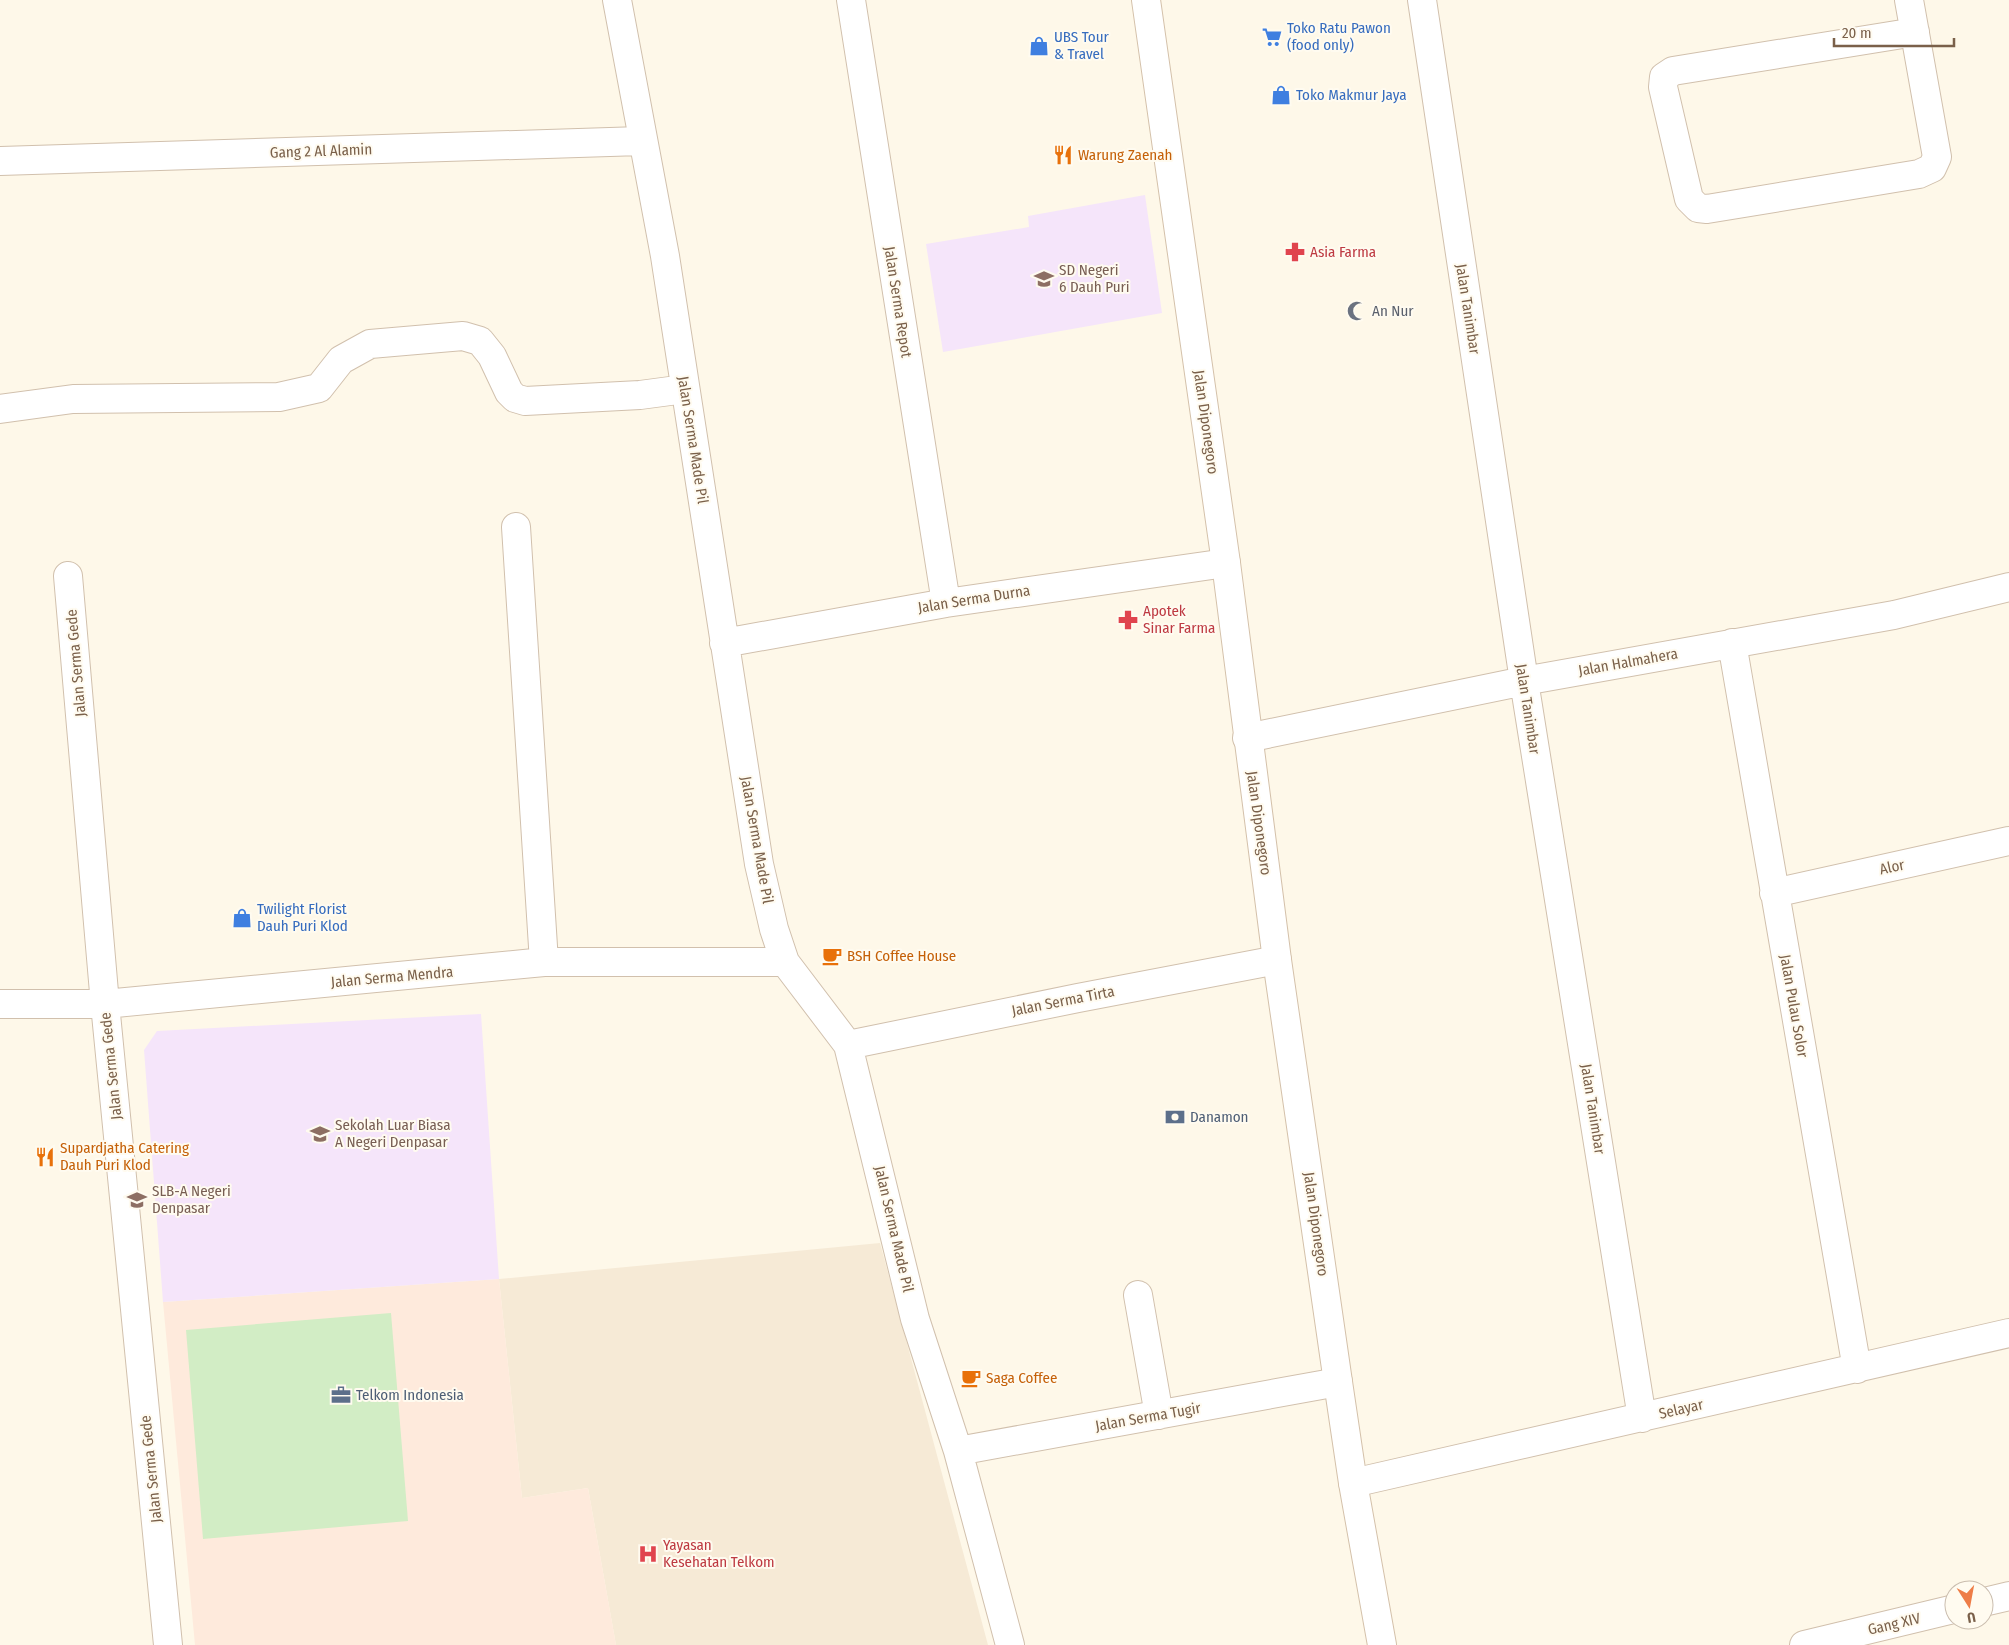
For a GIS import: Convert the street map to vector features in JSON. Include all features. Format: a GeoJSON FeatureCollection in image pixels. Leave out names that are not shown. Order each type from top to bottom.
{"type":"FeatureCollection","features":[{"type":"Feature","properties":{"kind":"street","name":"Jalan Serma Made Pil"},"geometry":{"type":"LineString","coordinates":[[617,0],[665,256],[759,864],[774,929],[785,962],[848,1045],[915,1319],[958,1451],[1010,1645]]}},
{"type":"Feature","properties":{"kind":"street","name":"Jalan Serma Repot"},"geometry":{"type":"LineString","coordinates":[[851,0],[946,604]]}},
{"type":"Feature","properties":{"kind":"street","name":"Jalan Diponegoro"},"geometry":{"type":"LineString","coordinates":[[1146,0],[1226,563],[1277,960],[1353,1483],[1382,1645]]}},
{"type":"Feature","properties":{"kind":"street","name":"Jalan Tanimbar"},"geometry":{"type":"LineString","coordinates":[[1422,0],[1524,681],[1642,1418]]}},
{"type":"Feature","properties":{"kind":"street"},"geometry":{"type":"LineString","coordinates":[[1909,0],[1915,32],[1937,157],[1932,168],[1919,174],[1706,209],[1698,208],[1689,199],[1663,87],[1664,77],[1668,74],[1673,71],[1915,32]]}},
{"type":"Feature","properties":{"kind":"street","name":"Gang 2 Al Alamin"},"geometry":{"type":"LineString","coordinates":[[0,161],[642,141]]}},
{"type":"Feature","properties":{"kind":"street"},"geometry":{"type":"LineString","coordinates":[[0,409],[72,399],[280,397],[319,388],[341,360],[370,344],[463,336],[480,341],[492,356],[509,392],[515,398],[525,401],[640,395],[685,389]]}},
{"type":"Feature","properties":{"kind":"street"},"geometry":{"type":"LineString","coordinates":[[516,527],[544,962]]}},
{"type":"Feature","properties":{"kind":"street","name":"Jalan Serma Durna"},"geometry":{"type":"LineString","coordinates":[[724,642],[946,604],[1226,563]]}},
{"type":"Feature","properties":{"kind":"street","name":"Jalan Serma Gede"},"geometry":{"type":"LineString","coordinates":[[68,576],[105,1004],[168,1645]]}},
{"type":"Feature","properties":{"kind":"street","name":"Jalan Halmahera"},"geometry":{"type":"LineString","coordinates":[[1247,738],[1524,681],[1894,615],[2009,587]]}},
{"type":"Feature","properties":{"kind":"street","name":"Jalan Pulau Solor"},"geometry":{"type":"LineString","coordinates":[[1732,643],[1857,1369]]}},
{"type":"Feature","properties":{"kind":"street","name":"Alor"},"geometry":{"type":"LineString","coordinates":[[1774,893],[2009,841]]}},
{"type":"Feature","properties":{"kind":"street","name":"Jalan Serma Tirta"},"geometry":{"type":"LineString","coordinates":[[848,1045],[1277,960]]}},
{"type":"Feature","properties":{"kind":"street","name":"Jalan Serma Mendra"},"geometry":{"type":"LineString","coordinates":[[0,1004],[105,1004],[544,962],[785,962]]}},
{"type":"Feature","properties":{"kind":"street"},"geometry":{"type":"LineString","coordinates":[[1138,1295],[1159,1415]]}},
{"type":"Feature","properties":{"kind":"street","name":"Selayar"},"geometry":{"type":"LineString","coordinates":[[1353,1483],[2009,1333]]}},
{"type":"Feature","properties":{"kind":"street","name":"Jalan Serma Tugir"},"geometry":{"type":"LineString","coordinates":[[958,1451],[1338,1382]]}},
{"type":"Feature","properties":{"kind":"street"},"geometry":{"type":"LineString","coordinates":[[1994,1600],[2009,1596]]}},
{"type":"Feature","properties":{"kind":"street","name":"Gang XIV"},"geometry":{"type":"LineString","coordinates":[[1804,1645],[1944,1611]]}},
{"type":"Feature","properties":{"kind":"shaded area","name":"SD Negeri 6 Dauh Puri"},"geometry":{"type":"Polygon","coordinates":[[[1145,195],[1162,313],[943,352],[926,244],[1029,227],[1028,216],[1145,195]]]}},
{"type":"Feature","properties":{"kind":"shaded area","name":"Sekolah Luar Biasa A Negeri Denpasar"},"geometry":{"type":"Polygon","coordinates":[[[481,1014],[499,1279],[163,1302],[144,1050],[157,1031],[481,1014]]]}},
{"type":"Feature","properties":{"kind":"shaded area"},"geometry":{"type":"Polygon","coordinates":[[[880,1243],[988,1645],[616,1645],[588,1488],[522,1498],[499,1279],[880,1243]]]}},
{"type":"Feature","properties":{"kind":"shaded area","name":"Telkom Indonesia"},"geometry":{"type":"Polygon","coordinates":[[[499,1279],[522,1498],[588,1488],[616,1645],[195,1645],[163,1302],[499,1279]]]}},
{"type":"Feature","properties":{"kind":"green space"},"geometry":{"type":"Polygon","coordinates":[[[391,1313],[408,1521],[203,1539],[186,1330],[391,1313]]]}},
{"type":"Feature","properties":{"kind":"place","name":"Toko Ratu Pawon (food only)"},"geometry":{"type":"Point","coordinates":[1272,37]}},
{"type":"Feature","properties":{"kind":"place","name":"UBS Tour & Travel"},"geometry":{"type":"Point","coordinates":[1039,46]}},
{"type":"Feature","properties":{"kind":"place","name":"Toko Makmur Jaya"},"geometry":{"type":"Point","coordinates":[1281,95]}},
{"type":"Feature","properties":{"kind":"place","name":"Warung Zaenah"},"geometry":{"type":"Point","coordinates":[1063,155]}},
{"type":"Feature","properties":{"kind":"place","name":"Asia Farma"},"geometry":{"type":"Point","coordinates":[1295,252]}},
{"type":"Feature","properties":{"kind":"place","name":"SD Negeri 6 Dauh Puri"},"geometry":{"type":"Point","coordinates":[1044,279]}},
{"type":"Feature","properties":{"kind":"place","name":"An Nur"},"geometry":{"type":"Point","coordinates":[1357,311]}},
{"type":"Feature","properties":{"kind":"place","name":"Apotek Sinar Farma"},"geometry":{"type":"Point","coordinates":[1128,620]}},
{"type":"Feature","properties":{"kind":"place","name":"Twilight Florist Dauh Puri Klod"},"geometry":{"type":"Point","coordinates":[242,918]}},
{"type":"Feature","properties":{"kind":"place","name":"BSH Coffee House"},"geometry":{"type":"Point","coordinates":[832,956]}},
{"type":"Feature","properties":{"kind":"place","name":"Danamon"},"geometry":{"type":"Point","coordinates":[1175,1117]}},
{"type":"Feature","properties":{"kind":"place","name":"Sekolah Luar Biasa A Negeri Denpasar"},"geometry":{"type":"Point","coordinates":[320,1134]}},
{"type":"Feature","properties":{"kind":"place","name":"Supardjatha Catering Dauh Puri Klod"},"geometry":{"type":"Point","coordinates":[45,1157]}},
{"type":"Feature","properties":{"kind":"place","name":"SLB-A Negeri Denpasar"},"geometry":{"type":"Point","coordinates":[137,1200]}},
{"type":"Feature","properties":{"kind":"place","name":"Saga Coffee"},"geometry":{"type":"Point","coordinates":[971,1378]}},
{"type":"Feature","properties":{"kind":"place","name":"Telkom Indonesia"},"geometry":{"type":"Point","coordinates":[341,1395]}},
{"type":"Feature","properties":{"kind":"place","name":"Yayasan Kesehatan Telkom"},"geometry":{"type":"Point","coordinates":[648,1554]}}]}
